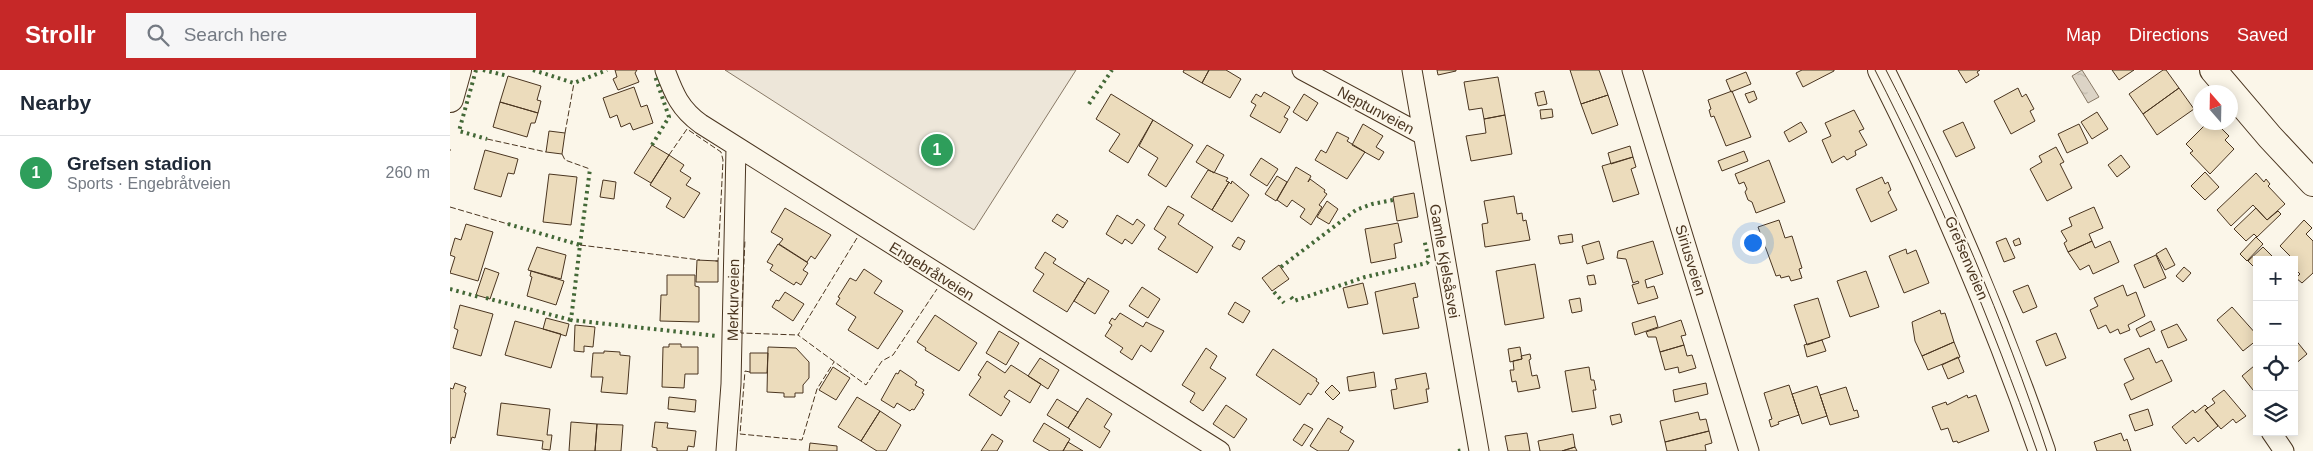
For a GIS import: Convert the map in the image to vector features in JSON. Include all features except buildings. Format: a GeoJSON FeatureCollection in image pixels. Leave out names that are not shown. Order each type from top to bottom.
{"type":"FeatureCollection","features":[{"type":"Feature","properties":{"kind":"main road"},"geometry":{"type":"LineString","coordinates":[[450,99],[458,70]]}},
{"type":"Feature","properties":{"kind":"main road","name":"Grefsenveien"},"geometry":{"type":"LineString","coordinates":[[1881,70],[1953,224],[2017,380],[2042,451]]}},
{"type":"Feature","properties":{"kind":"main road"},"geometry":{"type":"LineString","coordinates":[[2213,70],[2270,137],[2313,183]]}},
{"type":"Feature","properties":{"kind":"street","name":"Engebråtveien"},"geometry":{"type":"LineString","coordinates":[[665,70],[673,92],[686,114],[736,148],[1220,451]]}},
{"type":"Feature","properties":{"kind":"street","name":"Neptunveien"},"geometry":{"type":"LineString","coordinates":[[1302,70],[1423,135]]}},
{"type":"Feature","properties":{"kind":"street","name":"Gamle Kjelsåsvei"},"geometry":{"type":"LineString","coordinates":[[1412,70],[1479,451]]}},
{"type":"Feature","properties":{"kind":"street","name":"Siriusveien"},"geometry":{"type":"LineString","coordinates":[[1632,70],[1750,451]]}},
{"type":"Feature","properties":{"kind":"street","name":"Merkurveien"},"geometry":{"type":"LineString","coordinates":[[726,451],[731,384],[736,148]]}},
{"type":"Feature","properties":{"kind":"street"},"geometry":{"type":"LineString","coordinates":[[2274,436],[2284,451]]}},
{"type":"Feature","properties":{"kind":"shaded area"},"geometry":{"type":"Polygon","coordinates":[[[725,70],[1076,70],[974,230],[725,70]]]}},
{"type":"Feature","properties":{"kind":"water"},"geometry":{"type":"Polygon","coordinates":[[[2082,70],[2099,97],[2088,103],[2072,76],[2082,70]]]}},
{"type":"Feature","properties":{"kind":"tram line"},"geometry":{"type":"LineString","coordinates":[[1875,70],[1942,210],[2001,354],[2037,451]]}},
{"type":"Feature","properties":{"kind":"tram line"},"geometry":{"type":"LineString","coordinates":[[1886,70],[1932,163],[1994,305],[2047,451]]}},
{"type":"Feature","properties":{"kind":"hedge"},"geometry":{"type":"LineString","coordinates":[[476,70],[459,131],[487,139]]}},
{"type":"Feature","properties":{"kind":"hedge"},"geometry":{"type":"LineString","coordinates":[[483,70],[508,76]]}},
{"type":"Feature","properties":{"kind":"hedge"},"geometry":{"type":"LineString","coordinates":[[533,70],[574,83],[607,70]]}},
{"type":"Feature","properties":{"kind":"hedge"},"geometry":{"type":"LineString","coordinates":[[1089,104],[1112,70]]}},
{"type":"Feature","properties":{"kind":"hedge"},"geometry":{"type":"LineString","coordinates":[[652,145],[669,117],[655,76]]}},
{"type":"Feature","properties":{"kind":"hedge"},"geometry":{"type":"LineString","coordinates":[[580,245],[590,169]]}},
{"type":"Feature","properties":{"kind":"hedge"},"geometry":{"type":"LineString","coordinates":[[1281,267],[1356,210],[1372,204],[1393,200]]}},
{"type":"Feature","properties":{"kind":"hedge"},"geometry":{"type":"LineString","coordinates":[[508,224],[580,245],[571,320],[717,336]]}},
{"type":"Feature","properties":{"kind":"hedge"},"geometry":{"type":"LineString","coordinates":[[1291,297],[1294,301],[1365,277],[1427,263],[1429,260],[1424,239]]}},
{"type":"Feature","properties":{"kind":"hedge"},"geometry":{"type":"LineString","coordinates":[[450,289],[479,297]]}},
{"type":"Feature","properties":{"kind":"hedge"},"geometry":{"type":"LineString","coordinates":[[1274,292],[1284,303]]}},
{"type":"Feature","properties":{"kind":"hedge"},"geometry":{"type":"LineString","coordinates":[[486,298],[571,320]]}},
{"type":"Feature","properties":{"kind":"hedge"},"geometry":{"type":"LineString","coordinates":[[1458,451],[1464,450]]}},
{"type":"Feature","properties":{"kind":"fence"},"geometry":{"type":"LineString","coordinates":[[565,133],[574,83]]}},
{"type":"Feature","properties":{"kind":"fence"},"geometry":{"type":"LineString","coordinates":[[669,155],[687,129],[721,152],[723,160],[718,261],[715,261]]}},
{"type":"Feature","properties":{"kind":"fence"},"geometry":{"type":"LineString","coordinates":[[487,139],[546,152]]}},
{"type":"Feature","properties":{"kind":"fence"},"geometry":{"type":"LineString","coordinates":[[562,154],[565,160],[590,169]]}},
{"type":"Feature","properties":{"kind":"fence"},"geometry":{"type":"LineString","coordinates":[[450,207],[508,224]]}},
{"type":"Feature","properties":{"kind":"fence"},"geometry":{"type":"LineString","coordinates":[[857,238],[798,335],[866,385],[882,361],[893,355],[937,289]]}},
{"type":"Feature","properties":{"kind":"fence"},"geometry":{"type":"LineString","coordinates":[[742,307],[745,239]]}},
{"type":"Feature","properties":{"kind":"fence"},"geometry":{"type":"LineString","coordinates":[[580,245],[700,260]]}},
{"type":"Feature","properties":{"kind":"fence"},"geometry":{"type":"LineString","coordinates":[[741,330],[741,333],[798,335]]}},
{"type":"Feature","properties":{"kind":"fence"},"geometry":{"type":"LineString","coordinates":[[750,372],[745,371],[740,434],[802,440],[817,389],[834,362]]}},
{"type":"Feature","properties":{"kind":"place","name":"Grefsen stadion"},"geometry":{"type":"Point","coordinates":[937,150]}}]}
